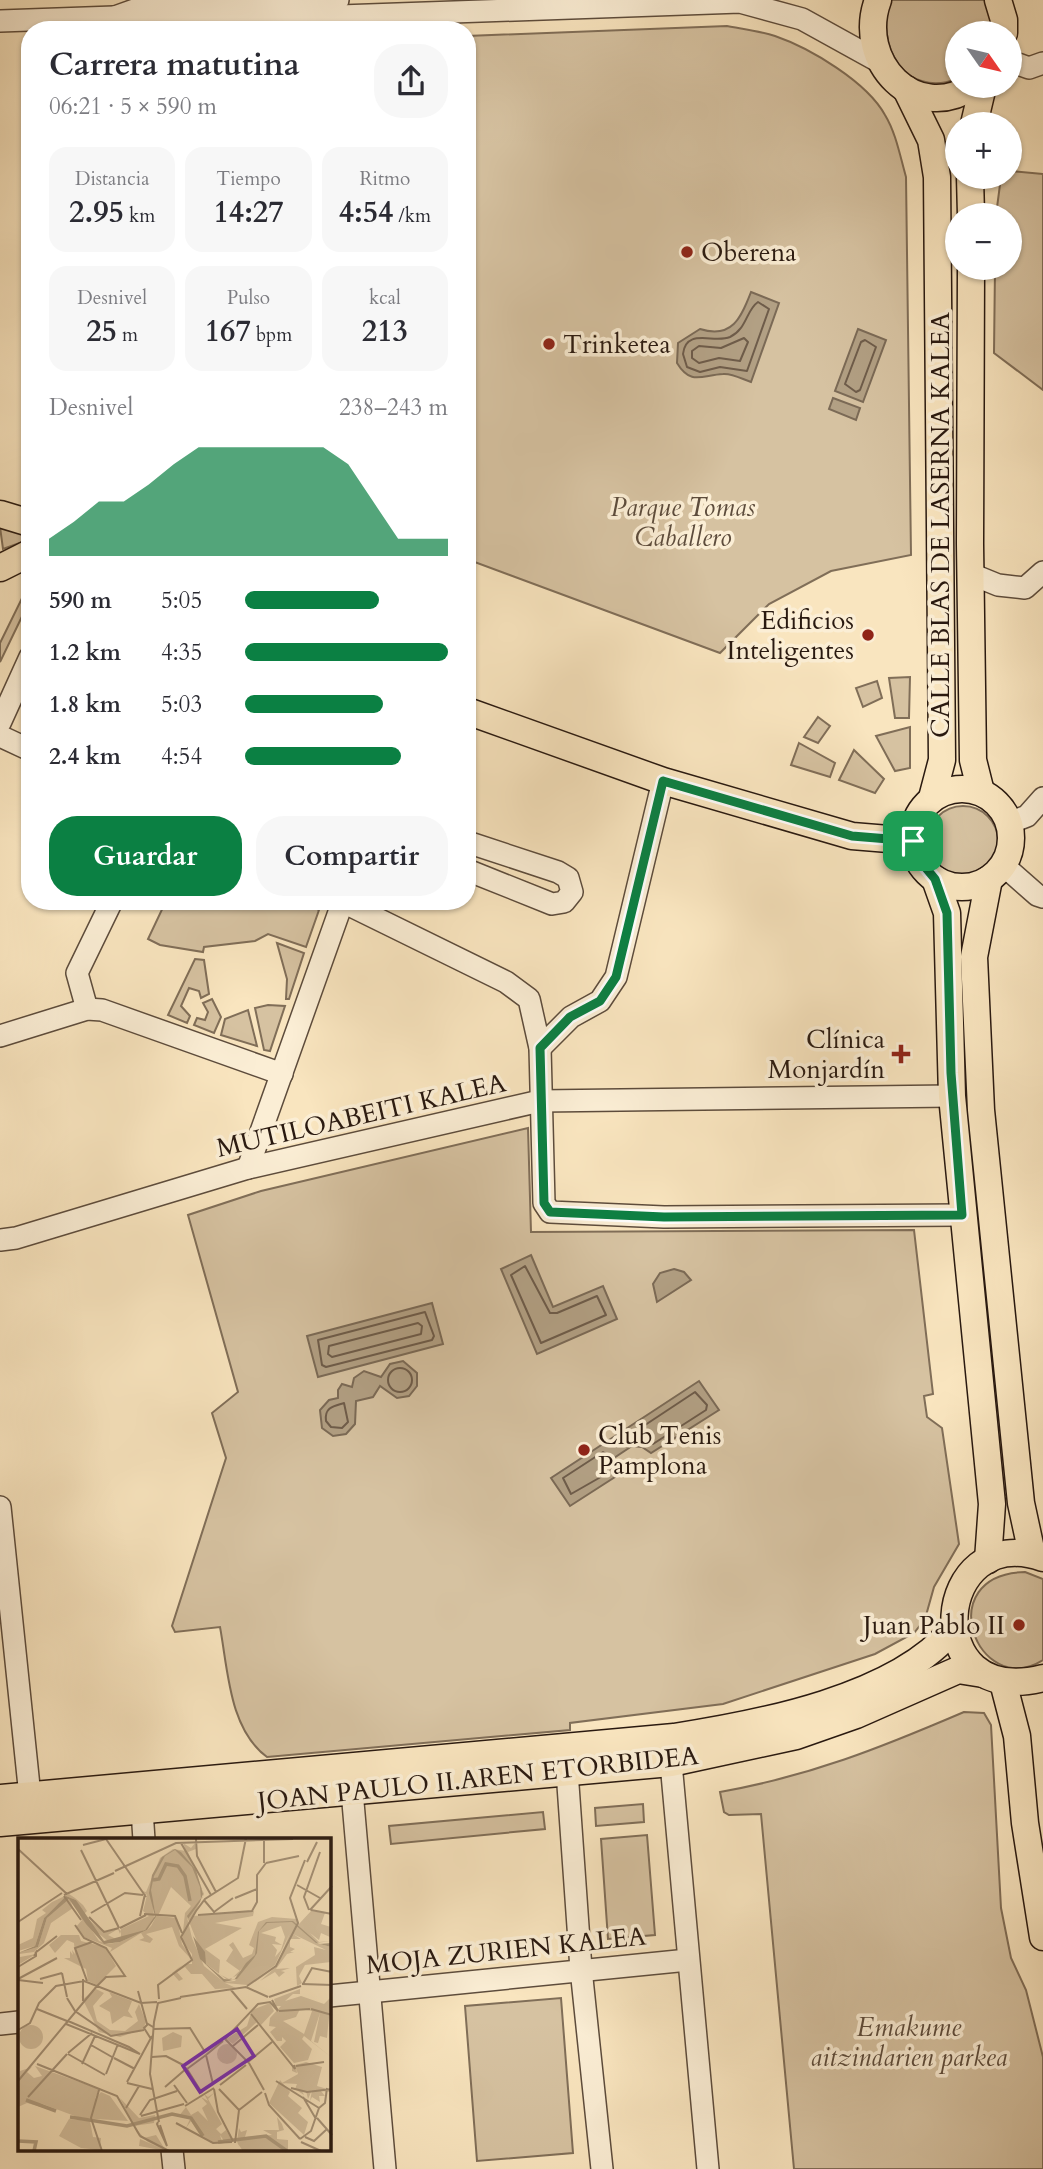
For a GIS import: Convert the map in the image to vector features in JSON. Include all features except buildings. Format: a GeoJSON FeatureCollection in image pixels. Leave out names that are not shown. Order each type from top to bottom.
{"type":"FeatureCollection","features":[{"type":"Feature","properties":{"kind":"main road"},"geometry":{"type":"LineString","coordinates":[[878,0],[872,16],[872,39],[878,61],[890,76],[906,89],[926,96],[945,96]]}},
{"type":"Feature","properties":{"kind":"main road"},"geometry":{"type":"LineString","coordinates":[[998,0],[1004,21]]}},
{"type":"Feature","properties":{"kind":"main road","name":"CALLE BLAS DE LASERNA KALEA"},"geometry":{"type":"LineString","coordinates":[[906,89],[931,141],[937,177],[942,760],[932,798]]}},
{"type":"Feature","properties":{"kind":"main road","name":"CALLE BLAS DE LASERNA KALEA"},"geometry":{"type":"LineString","coordinates":[[971,280],[974,760],[981,792]]}},
{"type":"Feature","properties":{"kind":"main road"},"geometry":{"type":"LineString","coordinates":[[0,514],[21,520]]}},
{"type":"Feature","properties":{"kind":"main road"},"geometry":{"type":"LineString","coordinates":[[0,568],[21,558]]}},
{"type":"Feature","properties":{"kind":"main road"},"geometry":{"type":"LineString","coordinates":[[476,715],[663,781],[852,836],[913,841]]}},
{"type":"Feature","properties":{"kind":"main road"},"geometry":{"type":"LineString","coordinates":[[988,1560],[992,1504],[952,1096],[947,913],[935,879],[916,856],[913,841],[914,825],[921,810],[932,798],[956,789],[981,792],[1003,810],[1009,823],[1011,845],[996,872],[974,957],[981,1111],[1021,1503],[1038,1556],[1010,1553],[988,1560],[964,1581],[956,1596],[953,1629],[963,1654],[993,1678],[1017,1736],[1025,1823],[1043,1937]]}},
{"type":"Feature","properties":{"kind":"main road"},"geometry":{"type":"LineString","coordinates":[[935,879],[964,887],[996,872]]}},
{"type":"Feature","properties":{"kind":"main road","name":"JOAN PAULO II.AREN ETORBIDEA"},"geometry":{"type":"LineString","coordinates":[[0,1798],[674,1737],[741,1727],[796,1713],[850,1694],[922,1660],[953,1629]]}},
{"type":"Feature","properties":{"kind":"main road","name":"JOAN PAULO II.AREN ETORBIDEA"},"geometry":{"type":"LineString","coordinates":[[0,1823],[671,1763],[796,1736],[856,1715],[958,1670],[1023,1683],[1043,1678]]}},
{"type":"Feature","properties":{"kind":"street"},"geometry":{"type":"LineString","coordinates":[[0,21],[114,16],[140,8],[338,0]]}},
{"type":"Feature","properties":{"kind":"street"},"geometry":{"type":"LineString","coordinates":[[197,21],[740,2],[802,19],[878,61]]}},
{"type":"Feature","properties":{"kind":"street"},"geometry":{"type":"LineString","coordinates":[[114,16],[133,21]]}},
{"type":"Feature","properties":{"kind":"street"},"geometry":{"type":"LineString","coordinates":[[1022,65],[1029,68],[1043,63]]}},
{"type":"Feature","properties":{"kind":"street"},"geometry":{"type":"LineString","coordinates":[[971,574],[998,585],[1024,588],[1043,572]]}},
{"type":"Feature","properties":{"kind":"street"},"geometry":{"type":"LineString","coordinates":[[0,723],[21,677]]}},
{"type":"Feature","properties":{"kind":"street"},"geometry":{"type":"LineString","coordinates":[[0,736],[21,746]]}},
{"type":"Feature","properties":{"kind":"street"},"geometry":{"type":"LineString","coordinates":[[540,1048],[570,1017],[600,1001],[616,977],[663,781]]}},
{"type":"Feature","properties":{"kind":"street"},"geometry":{"type":"LineString","coordinates":[[1009,823],[1027,816],[1043,798]]}},
{"type":"Feature","properties":{"kind":"street"},"geometry":{"type":"LineString","coordinates":[[476,845],[558,872],[568,878],[572,892],[564,902],[552,904],[476,874]]}},
{"type":"Feature","properties":{"kind":"street"},"geometry":{"type":"LineString","coordinates":[[996,872],[1043,897]]}},
{"type":"Feature","properties":{"kind":"street"},"geometry":{"type":"LineString","coordinates":[[87,1009],[77,973],[108,910]]}},
{"type":"Feature","properties":{"kind":"street"},"geometry":{"type":"LineString","coordinates":[[248,1168],[339,910]]}},
{"type":"Feature","properties":{"kind":"street"},"geometry":{"type":"LineString","coordinates":[[358,910],[518,988],[532,1006],[540,1048],[544,1203],[550,1212],[664,1217],[962,1215]]}},
{"type":"Feature","properties":{"kind":"street"},"geometry":{"type":"LineString","coordinates":[[532,1006],[570,1017]]}},
{"type":"Feature","properties":{"kind":"street"},"geometry":{"type":"LineString","coordinates":[[0,1036],[87,1009],[141,1023],[282,1074]]}},
{"type":"Feature","properties":{"kind":"street","name":"MUTILOABEITI KALEA"},"geometry":{"type":"LineString","coordinates":[[0,1240],[16,1238],[248,1168],[540,1101],[952,1096]]}},
{"type":"Feature","properties":{"kind":"street"},"geometry":{"type":"LineString","coordinates":[[0,1507],[30,1796]]}},
{"type":"Feature","properties":{"kind":"street"},"geometry":{"type":"LineString","coordinates":[[671,1763],[708,2169]]}},
{"type":"Feature","properties":{"kind":"street"},"geometry":{"type":"LineString","coordinates":[[567,1771],[581,1969],[602,2169]]}},
{"type":"Feature","properties":{"kind":"street"},"geometry":{"type":"LineString","coordinates":[[352,1791],[385,2169]]}},
{"type":"Feature","properties":{"kind":"street"},"geometry":{"type":"LineString","coordinates":[[142,1810],[144,1838]]}},
{"type":"Feature","properties":{"kind":"street","name":"MOJA ZURIEN KALEA"},"geometry":{"type":"LineString","coordinates":[[331,1996],[688,1960]]}},
{"type":"Feature","properties":{"kind":"street"},"geometry":{"type":"LineString","coordinates":[[0,2024],[18,2022]]}},
{"type":"Feature","properties":{"kind":"green space"},"geometry":{"type":"Polygon","coordinates":[[[891,0],[985,0],[991,12],[991,21],[945,21],[945,82],[939,83],[922,81],[898,64],[887,34],[891,0]]]}},
{"type":"Feature","properties":{"kind":"green space","name":"Oberena"},"geometry":{"type":"Polygon","coordinates":[[[727,26],[757,31],[789,41],[820,58],[852,79],[877,103],[895,137],[906,177],[911,555],[831,571],[769,604],[720,653],[476,562],[476,36],[727,26]]]}},
{"type":"Feature","properties":{"kind":"green space"},"geometry":{"type":"Polygon","coordinates":[[[1022,172],[1043,174],[1043,390],[994,353],[995,280],[1022,280],[1022,203],[998,203],[999,189],[1022,189],[1022,172]]]}},
{"type":"Feature","properties":{"kind":"green space"},"geometry":{"type":"Polygon","coordinates":[[[0,527],[21,529],[21,543],[3,549],[0,527]]]}},
{"type":"Feature","properties":{"kind":"green space"},"geometry":{"type":"Polygon","coordinates":[[[21,600],[21,619],[0,662],[0,643],[21,600]]]}},
{"type":"Feature","properties":{"kind":"green space"},"geometry":{"type":"Polygon","coordinates":[[[910,677],[909,718],[895,718],[889,678],[910,677]]]}},
{"type":"Feature","properties":{"kind":"green space"},"geometry":{"type":"Polygon","coordinates":[[[877,681],[882,698],[863,707],[856,688],[877,681]]]}},
{"type":"Feature","properties":{"kind":"green space"},"geometry":{"type":"Polygon","coordinates":[[[818,717],[830,726],[818,743],[804,737],[818,717]]]}},
{"type":"Feature","properties":{"kind":"green space"},"geometry":{"type":"Polygon","coordinates":[[[910,727],[910,768],[895,771],[876,736],[910,727]]]}},
{"type":"Feature","properties":{"kind":"green space"},"geometry":{"type":"Polygon","coordinates":[[[799,743],[835,763],[830,777],[791,765],[799,743]]]}},
{"type":"Feature","properties":{"kind":"green space"},"geometry":{"type":"Polygon","coordinates":[[[854,750],[884,779],[875,793],[839,780],[854,750]]]}},
{"type":"Feature","properties":{"kind":"green space"},"geometry":{"type":"Polygon","coordinates":[[[963,806],[982,812],[992,822],[998,841],[992,860],[982,870],[963,876],[944,870],[934,860],[928,841],[934,822],[944,812],[963,806]]]}},
{"type":"Feature","properties":{"kind":"green space"},"geometry":{"type":"Polygon","coordinates":[[[162,910],[319,910],[306,947],[268,934],[255,941],[204,947],[203,952],[160,945],[148,939],[162,910]]]}},
{"type":"Feature","properties":{"kind":"green space"},"geometry":{"type":"Polygon","coordinates":[[[277,943],[304,953],[289,999],[286,999],[287,979],[277,943]]]}},
{"type":"Feature","properties":{"kind":"green space"},"geometry":{"type":"Polygon","coordinates":[[[195,959],[204,960],[209,994],[201,998],[199,991],[189,988],[181,1006],[190,1016],[187,1023],[168,1015],[195,959]]]}},
{"type":"Feature","properties":{"kind":"green space"},"geometry":{"type":"Polygon","coordinates":[[[212,999],[221,1017],[214,1033],[194,1025],[197,1018],[205,1020],[208,1012],[203,1003],[212,999]]]}},
{"type":"Feature","properties":{"kind":"green space"},"geometry":{"type":"Polygon","coordinates":[[[268,1005],[285,1006],[270,1051],[264,1050],[255,1008],[268,1005]]]}},
{"type":"Feature","properties":{"kind":"green space"},"geometry":{"type":"Polygon","coordinates":[[[248,1010],[257,1046],[221,1035],[225,1019],[248,1010]]]}},
{"type":"Feature","properties":{"kind":"green space","name":"Club Tenis Pamplona"},"geometry":{"type":"Polygon","coordinates":[[[528,1128],[531,1232],[914,1230],[933,1394],[924,1396],[927,1417],[942,1428],[959,1544],[934,1587],[925,1619],[914,1633],[875,1654],[723,1704],[570,1723],[570,1730],[267,1757],[254,1745],[238,1715],[228,1680],[220,1627],[175,1632],[172,1626],[226,1458],[212,1413],[238,1392],[188,1215],[261,1191],[528,1128]]]}},
{"type":"Feature","properties":{"kind":"green space"},"geometry":{"type":"Polygon","coordinates":[[[975,1256],[988,1256],[1013,1495],[1000,1495],[975,1256]]]}},
{"type":"Feature","properties":{"kind":"green space"},"geometry":{"type":"Polygon","coordinates":[[[1025,1572],[1043,1579],[1043,1660],[1019,1668],[999,1664],[983,1651],[974,1632],[972,1612],[978,1592],[996,1578],[1025,1572]]]}},
{"type":"Feature","properties":{"kind":"green space","name":"Emakume aitzindarien parkea"},"geometry":{"type":"Polygon","coordinates":[[[964,1712],[984,1713],[991,1725],[1001,1908],[1011,1958],[1026,1990],[1043,2057],[1043,2169],[794,2169],[761,1814],[729,1815],[724,1812],[720,1792],[784,1778],[844,1760],[964,1712]]]}},
{"type":"Feature","properties":{"kind":"green space"},"geometry":{"type":"Polygon","coordinates":[[[643,1804],[644,1822],[596,1826],[595,1808],[643,1804]]]}},
{"type":"Feature","properties":{"kind":"green space"},"geometry":{"type":"Polygon","coordinates":[[[543,1812],[545,1829],[391,1844],[389,1826],[543,1812]]]}},
{"type":"Feature","properties":{"kind":"green space"},"geometry":{"type":"Polygon","coordinates":[[[647,1835],[655,1935],[608,1939],[601,1839],[647,1835]]]}},
{"type":"Feature","properties":{"kind":"green space"},"geometry":{"type":"Polygon","coordinates":[[[561,1998],[573,2153],[477,2161],[465,2006],[561,1998]]]}},
{"type":"Feature","properties":{"kind":"water"},"geometry":{"type":"Polygon","coordinates":[[[751,292],[779,303],[751,382],[726,374],[697,378],[687,375],[677,363],[678,343],[700,329],[728,329],[739,318],[751,292]]]}},
{"type":"Feature","properties":{"kind":"water"},"geometry":{"type":"Polygon","coordinates":[[[858,329],[886,340],[863,402],[835,391],[858,329]]]}},
{"type":"Feature","properties":{"kind":"water"},"geometry":{"type":"Polygon","coordinates":[[[833,398],[860,408],[856,420],[829,409],[833,398]]]}},
{"type":"Feature","properties":{"kind":"water"},"geometry":{"type":"Polygon","coordinates":[[[531,1255],[553,1307],[603,1286],[617,1319],[537,1354],[501,1269],[531,1255]]]}},
{"type":"Feature","properties":{"kind":"water"},"geometry":{"type":"Polygon","coordinates":[[[674,1269],[684,1272],[691,1280],[657,1302],[653,1284],[660,1273],[674,1269]]]}},
{"type":"Feature","properties":{"kind":"water"},"geometry":{"type":"Polygon","coordinates":[[[432,1303],[443,1344],[318,1377],[307,1336],[432,1303]]]}},
{"type":"Feature","properties":{"kind":"water"},"geometry":{"type":"Polygon","coordinates":[[[403,1361],[417,1373],[417,1386],[409,1396],[397,1398],[380,1386],[373,1397],[356,1401],[355,1424],[346,1434],[333,1436],[322,1428],[320,1410],[329,1400],[338,1398],[338,1390],[342,1384],[352,1387],[354,1378],[364,1371],[381,1377],[390,1364],[403,1361]]]}},
{"type":"Feature","properties":{"kind":"water"},"geometry":{"type":"Polygon","coordinates":[[[699,1381],[719,1410],[651,1453],[642,1447],[632,1446],[614,1458],[615,1477],[570,1506],[551,1478],[699,1381]]]}},
{"type":"Feature","properties":{"kind":"place","name":"Oberena"},"geometry":{"type":"Point","coordinates":[687,252]}},
{"type":"Feature","properties":{"kind":"place","name":"Trinketea"},"geometry":{"type":"Point","coordinates":[549,344]}},
{"type":"Feature","properties":{"kind":"place","name":"Edificios Inteligentes"},"geometry":{"type":"Point","coordinates":[868,635]}},
{"type":"Feature","properties":{"kind":"place","name":"Clínica Monjardín"},"geometry":{"type":"Point","coordinates":[901,1054]}},
{"type":"Feature","properties":{"kind":"place","name":"Club Tenis Pamplona"},"geometry":{"type":"Point","coordinates":[584,1450]}},
{"type":"Feature","properties":{"kind":"place","name":"Juan Pablo II"},"geometry":{"type":"Point","coordinates":[1019,1625]}},
{"type":"Feature","properties":{"kind":"route"},"geometry":{"type":"LineString","coordinates":[[663,781],[852,836],[913,841],[916,856],[924,869],[935,879],[947,913],[951,1073],[962,1215],[664,1217],[562,1215],[550,1212],[544,1203],[540,1048],[570,1017],[600,1001],[616,977],[663,781]]}},
{"type":"Feature","properties":{"kind":"park label","name":"Parque Tomas Caballero"},"geometry":{"type":"Point","coordinates":[683,522]}}]}
